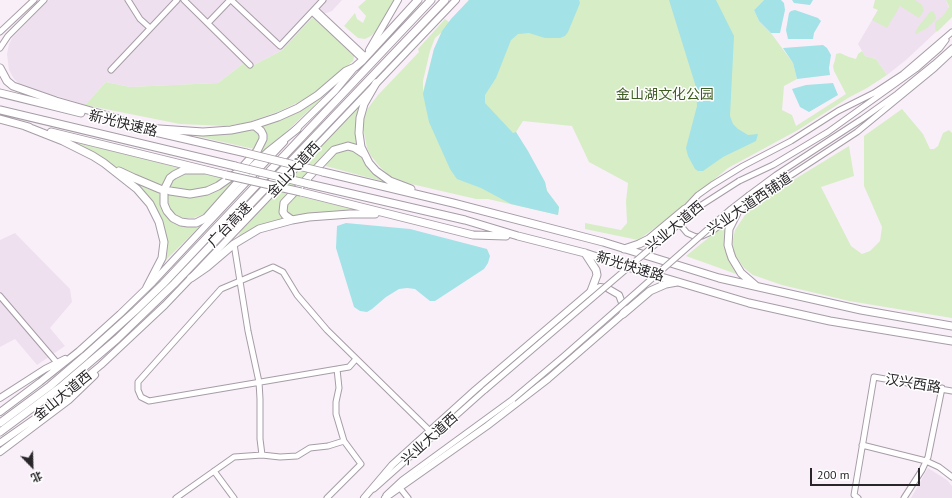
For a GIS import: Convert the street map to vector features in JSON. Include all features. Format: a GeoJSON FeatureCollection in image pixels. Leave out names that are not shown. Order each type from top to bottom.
{"type":"FeatureCollection","features":[{"type":"Feature","properties":{"kind":"highway"},"geometry":{"type":"LineString","coordinates":[[0,68],[7,81],[13,86],[56,101],[119,119],[131,127],[203,132],[231,130],[251,126],[278,117],[298,108],[318,95],[346,71],[355,67],[418,0]]}},
{"type":"Feature","properties":{"kind":"highway","name":"广台高速"},"geometry":{"type":"LineString","coordinates":[[0,423],[50,386],[106,338],[140,306],[213,232],[431,0]]}},
{"type":"Feature","properties":{"kind":"highway","name":"广台高速"},"geometry":{"type":"LineString","coordinates":[[0,432],[62,386],[117,339],[174,284],[445,0]]}},
{"type":"Feature","properties":{"kind":"highway"},"geometry":{"type":"LineString","coordinates":[[376,83],[364,104],[358,125],[359,140],[364,154],[376,171],[390,181],[407,188],[476,205],[501,216]]}},
{"type":"Feature","properties":{"kind":"highway","name":"新光快速路"},"geometry":{"type":"LineString","coordinates":[[0,93],[131,127],[246,153],[501,216],[758,288],[861,310],[952,326]]}},
{"type":"Feature","properties":{"kind":"highway","name":"新光快速路"},"geometry":{"type":"LineString","coordinates":[[0,110],[464,220],[518,236],[585,253],[749,303],[830,321],[952,341]]}},
{"type":"Feature","properties":{"kind":"highway"},"geometry":{"type":"LineString","coordinates":[[0,119],[472,235],[518,236]]}},
{"type":"Feature","properties":{"kind":"highway"},"geometry":{"type":"LineString","coordinates":[[25,126],[63,141],[134,178],[160,188]]}},
{"type":"Feature","properties":{"kind":"highway"},"geometry":{"type":"LineString","coordinates":[[170,191],[190,194],[207,191],[218,186],[238,172],[257,151],[263,139],[261,131],[254,126],[251,126]]}},
{"type":"Feature","properties":{"kind":"highway"},"geometry":{"type":"LineString","coordinates":[[204,170],[184,170],[170,178],[164,190],[164,204],[167,211],[173,218],[181,222],[196,223],[206,218],[262,157],[297,128]]}},
{"type":"Feature","properties":{"kind":"highway"},"geometry":{"type":"LineString","coordinates":[[292,220],[283,212],[284,203],[334,150],[348,146],[355,148],[364,154]]}},
{"type":"Feature","properties":{"kind":"highway"},"geometry":{"type":"LineString","coordinates":[[104,163],[144,196],[159,222],[164,242],[162,258],[147,287]]}},
{"type":"Feature","properties":{"kind":"highway"},"geometry":{"type":"LineString","coordinates":[[623,249],[649,239],[684,209]]}},
{"type":"Feature","properties":{"kind":"highway"},"geometry":{"type":"LineString","coordinates":[[737,213],[729,229],[728,237],[730,252],[741,273],[758,288]]}},
{"type":"Feature","properties":{"kind":"highway"},"geometry":{"type":"LineString","coordinates":[[191,278],[207,267],[234,244],[259,229],[292,220],[343,214],[392,215]]}},
{"type":"Feature","properties":{"kind":"highway"},"geometry":{"type":"LineString","coordinates":[[585,253],[596,270],[597,275],[592,291]]}},
{"type":"Feature","properties":{"kind":"highway"},"geometry":{"type":"LineString","coordinates":[[623,314],[650,291],[666,284],[679,282]]}},
{"type":"Feature","properties":{"kind":"main road","name":"金山大道西"},"geometry":{"type":"LineString","coordinates":[[0,412],[58,365],[79,351],[147,287],[297,128],[335,91],[378,36],[398,0]]}},
{"type":"Feature","properties":{"kind":"main road","name":"金山大道西"},"geometry":{"type":"LineString","coordinates":[[1,443],[54,403],[115,352],[165,305],[456,0]]}},
{"type":"Feature","properties":{"kind":"main road"},"geometry":{"type":"LineString","coordinates":[[364,498],[392,465],[475,390],[592,291],[600,287],[607,288],[619,295],[624,308],[623,314],[548,379],[487,426],[400,488],[387,494]]}},
{"type":"Feature","properties":{"kind":"main road"},"geometry":{"type":"LineString","coordinates":[[0,452],[68,400],[115,352]]}},
{"type":"Feature","properties":{"kind":"main road"},"geometry":{"type":"LineString","coordinates":[[0,398],[58,365]]}},
{"type":"Feature","properties":{"kind":"street"},"geometry":{"type":"LineString","coordinates":[[0,32],[34,0]]}},
{"type":"Feature","properties":{"kind":"street"},"geometry":{"type":"LineString","coordinates":[[0,48],[8,36],[44,0]]}},
{"type":"Feature","properties":{"kind":"street"},"geometry":{"type":"LineString","coordinates":[[128,0],[140,19],[150,28]]}},
{"type":"Feature","properties":{"kind":"street"},"geometry":{"type":"LineString","coordinates":[[111,70],[177,0]]}},
{"type":"Feature","properties":{"kind":"street"},"geometry":{"type":"LineString","coordinates":[[184,0],[250,65]]}},
{"type":"Feature","properties":{"kind":"street"},"geometry":{"type":"LineString","coordinates":[[208,23],[231,0],[280,46],[323,0]]}},
{"type":"Feature","properties":{"kind":"street"},"geometry":{"type":"LineString","coordinates":[[314,10],[363,57]]}},
{"type":"Feature","properties":{"kind":"street"},"geometry":{"type":"LineString","coordinates":[[684,209],[712,185],[743,166],[791,141],[838,111],[874,92],[903,74],[952,33]]}},
{"type":"Feature","properties":{"kind":"street","name":"兴业大道西"},"geometry":{"type":"LineString","coordinates":[[364,498],[382,485],[485,390],[700,206],[739,181],[773,164],[828,132],[916,69],[940,48],[952,33]]}},
{"type":"Feature","properties":{"kind":"street","name":"兴业大道西"},"geometry":{"type":"LineString","coordinates":[[382,498],[402,480],[512,399],[564,356],[731,208],[897,94],[952,48]]}},
{"type":"Feature","properties":{"kind":"street","name":"兴业大道西铺道"},"geometry":{"type":"LineString","coordinates":[[684,209],[681,219],[682,227],[687,233],[696,237],[711,232],[753,200],[857,132],[935,68],[952,52]]}},
{"type":"Feature","properties":{"kind":"street"},"geometry":{"type":"LineString","coordinates":[[234,244],[258,382],[262,455]]}},
{"type":"Feature","properties":{"kind":"street"},"geometry":{"type":"LineString","coordinates":[[356,359],[349,367],[149,402],[141,397],[138,390],[138,382],[221,289],[273,267],[283,272],[296,295],[309,311],[430,431]]}},
{"type":"Feature","properties":{"kind":"street"},"geometry":{"type":"LineString","coordinates":[[0,296],[58,365]]}},
{"type":"Feature","properties":{"kind":"street"},"geometry":{"type":"LineString","coordinates":[[327,498],[361,464],[344,441],[336,414],[336,402],[339,388],[337,369]]}},
{"type":"Feature","properties":{"kind":"street","name":"汉兴西路"},"geometry":{"type":"LineString","coordinates":[[862,445],[874,377],[952,391]]}},
{"type":"Feature","properties":{"kind":"street"},"geometry":{"type":"LineString","coordinates":[[904,498],[922,470],[930,452],[942,388]]}},
{"type":"Feature","properties":{"kind":"street"},"geometry":{"type":"LineString","coordinates":[[176,498],[234,457],[262,455],[280,457],[297,456],[310,448],[328,446],[344,441]]}},
{"type":"Feature","properties":{"kind":"street"},"geometry":{"type":"LineString","coordinates":[[856,497],[862,445],[926,461],[939,467],[952,476]]}},
{"type":"Feature","properties":{"kind":"street"},"geometry":{"type":"LineString","coordinates":[[214,471],[234,498]]}},
{"type":"Feature","properties":{"kind":"street"},"geometry":{"type":"LineString","coordinates":[[400,488],[408,498]]}},
{"type":"Feature","properties":{"kind":"shaded area"},"geometry":{"type":"Polygon","coordinates":[[[49,0],[342,0],[332,11],[312,18],[281,51],[252,66],[247,67],[244,63],[218,83],[130,87],[106,82],[85,105],[60,97],[25,89],[14,79],[9,70],[7,54],[12,38],[49,0]]]}},
{"type":"Feature","properties":{"kind":"shaded area"},"geometry":{"type":"Polygon","coordinates":[[[889,0],[946,0],[952,17],[906,60],[887,75],[876,59],[865,56],[858,44],[878,10],[889,0]]]}},
{"type":"Feature","properties":{"kind":"shaded area"},"geometry":{"type":"Polygon","coordinates":[[[15,233],[70,289],[72,302],[50,328],[65,346],[37,365],[15,339],[0,347],[0,240],[15,233]]]}},
{"type":"Feature","properties":{"kind":"shaded area"},"geometry":{"type":"Polygon","coordinates":[[[928,468],[947,480],[952,486],[952,498],[911,498],[928,468]]]}},
{"type":"Feature","properties":{"kind":"green space"},"geometry":{"type":"Polygon","coordinates":[[[366,0],[394,0],[376,31],[365,39],[358,38],[344,26],[355,13],[357,19],[363,23],[366,16],[358,7],[366,0]]]}},
{"type":"Feature","properties":{"kind":"green space","name":"金山湖文化公园"},"geometry":{"type":"Polygon","coordinates":[[[469,0],[764,0],[754,10],[759,21],[771,33],[793,63],[797,79],[784,86],[782,110],[792,115],[796,126],[846,94],[834,71],[833,66],[836,54],[840,53],[856,59],[858,54],[862,51],[865,56],[876,59],[887,75],[798,130],[728,168],[663,222],[638,240],[585,229],[585,223],[621,230],[627,223],[626,201],[628,183],[589,162],[572,126],[523,121],[516,132],[545,182],[547,191],[559,207],[558,215],[488,199],[476,199],[407,183],[390,176],[380,167],[371,156],[367,148],[363,127],[364,117],[368,108],[378,95],[419,52],[418,49],[445,19],[449,22],[469,0]],[[442,32],[435,38],[430,51],[423,81],[423,92],[434,49],[442,32]]]}},
{"type":"Feature","properties":{"kind":"green space"},"geometry":{"type":"Polygon","coordinates":[[[875,0],[915,0],[922,5],[924,10],[919,18],[900,6],[887,28],[872,20],[878,10],[873,8],[875,0]]]}},
{"type":"Feature","properties":{"kind":"green space"},"geometry":{"type":"Polygon","coordinates":[[[946,0],[952,0],[952,17],[937,32],[935,29],[935,22],[943,16],[949,7],[946,0]]]}},
{"type":"Feature","properties":{"kind":"green space"},"geometry":{"type":"Polygon","coordinates":[[[933,11],[936,19],[927,28],[916,34],[915,33],[918,27],[930,12],[933,11]]]}},
{"type":"Feature","properties":{"kind":"green space"},"geometry":{"type":"Polygon","coordinates":[[[312,18],[316,19],[354,55],[353,61],[311,96],[280,111],[246,123],[225,126],[180,124],[85,105],[106,82],[130,87],[218,83],[244,63],[247,67],[252,66],[281,51],[312,18]]]}},
{"type":"Feature","properties":{"kind":"green space"},"geometry":{"type":"Polygon","coordinates":[[[323,93],[325,95],[284,134],[264,150],[233,182],[207,213],[193,218],[186,218],[179,217],[170,209],[166,192],[208,194],[263,147],[259,125],[323,93]]]}},
{"type":"Feature","properties":{"kind":"green space"},"geometry":{"type":"Polygon","coordinates":[[[363,102],[359,148],[344,144],[281,204],[285,218],[237,238],[245,225],[363,102]]]}},
{"type":"Feature","properties":{"kind":"green space"},"geometry":{"type":"Polygon","coordinates":[[[902,109],[923,134],[930,149],[934,149],[938,146],[943,133],[949,130],[952,133],[952,318],[849,301],[782,285],[753,275],[744,268],[735,255],[732,243],[735,230],[747,212],[790,182],[849,146],[854,176],[821,187],[851,246],[862,254],[870,251],[880,241],[882,227],[864,186],[864,136],[902,109]]]}},
{"type":"Feature","properties":{"kind":"green space"},"geometry":{"type":"Polygon","coordinates":[[[250,128],[258,131],[260,135],[260,140],[254,149],[187,134],[250,128]]]}},
{"type":"Feature","properties":{"kind":"green space"},"geometry":{"type":"Polygon","coordinates":[[[73,141],[183,169],[162,187],[139,179],[73,143],[73,141]]]}},
{"type":"Feature","properties":{"kind":"green space"},"geometry":{"type":"Polygon","coordinates":[[[347,148],[363,156],[385,182],[322,165],[333,154],[347,148]]]}},
{"type":"Feature","properties":{"kind":"green space"},"geometry":{"type":"Polygon","coordinates":[[[193,171],[223,178],[217,184],[195,192],[167,188],[176,176],[193,171]]]}},
{"type":"Feature","properties":{"kind":"green space"},"geometry":{"type":"Polygon","coordinates":[[[134,181],[159,192],[161,202],[177,220],[207,219],[165,261],[167,241],[162,220],[151,200],[134,181]]]}},
{"type":"Feature","properties":{"kind":"green space"},"geometry":{"type":"Polygon","coordinates":[[[294,195],[361,211],[294,217],[286,213],[285,205],[294,195]]]}},
{"type":"Feature","properties":{"kind":"green space"},"geometry":{"type":"Polygon","coordinates":[[[729,221],[725,234],[726,246],[739,275],[686,256],[729,221]]]}},
{"type":"Feature","properties":{"kind":"water"},"geometry":{"type":"Polygon","coordinates":[[[469,0],[579,0],[580,3],[565,36],[560,38],[545,38],[529,33],[518,34],[511,40],[496,78],[485,95],[485,103],[513,133],[516,132],[528,151],[545,182],[547,191],[559,207],[558,215],[511,204],[481,188],[457,179],[450,169],[429,122],[423,94],[434,49],[442,31],[469,0]]]}},
{"type":"Feature","properties":{"kind":"water"},"geometry":{"type":"Polygon","coordinates":[[[669,0],[716,0],[734,36],[730,116],[733,124],[738,129],[748,135],[758,134],[756,141],[723,157],[703,171],[698,171],[695,169],[688,156],[686,148],[697,106],[696,87],[669,0]]]}},
{"type":"Feature","properties":{"kind":"water"},"geometry":{"type":"Polygon","coordinates":[[[764,0],[781,0],[784,3],[785,10],[780,33],[771,33],[759,21],[754,10],[764,0]]]}},
{"type":"Feature","properties":{"kind":"water"},"geometry":{"type":"Polygon","coordinates":[[[792,0],[813,0],[810,5],[794,3],[792,0]]]}},
{"type":"Feature","properties":{"kind":"water"},"geometry":{"type":"Polygon","coordinates":[[[795,10],[818,18],[821,21],[814,33],[813,39],[788,39],[786,30],[789,13],[795,10]]]}},
{"type":"Feature","properties":{"kind":"water"},"geometry":{"type":"Polygon","coordinates":[[[823,45],[827,48],[831,55],[829,68],[830,75],[797,79],[793,63],[783,48],[823,45]]]}},
{"type":"Feature","properties":{"kind":"water"},"geometry":{"type":"Polygon","coordinates":[[[833,83],[838,95],[809,112],[800,107],[792,89],[806,85],[833,83]]]}},
{"type":"Feature","properties":{"kind":"water"},"geometry":{"type":"Polygon","coordinates":[[[346,223],[410,229],[487,249],[490,256],[484,269],[435,301],[430,301],[415,289],[399,289],[367,312],[360,311],[354,307],[336,248],[337,226],[346,223]]]}}]}
